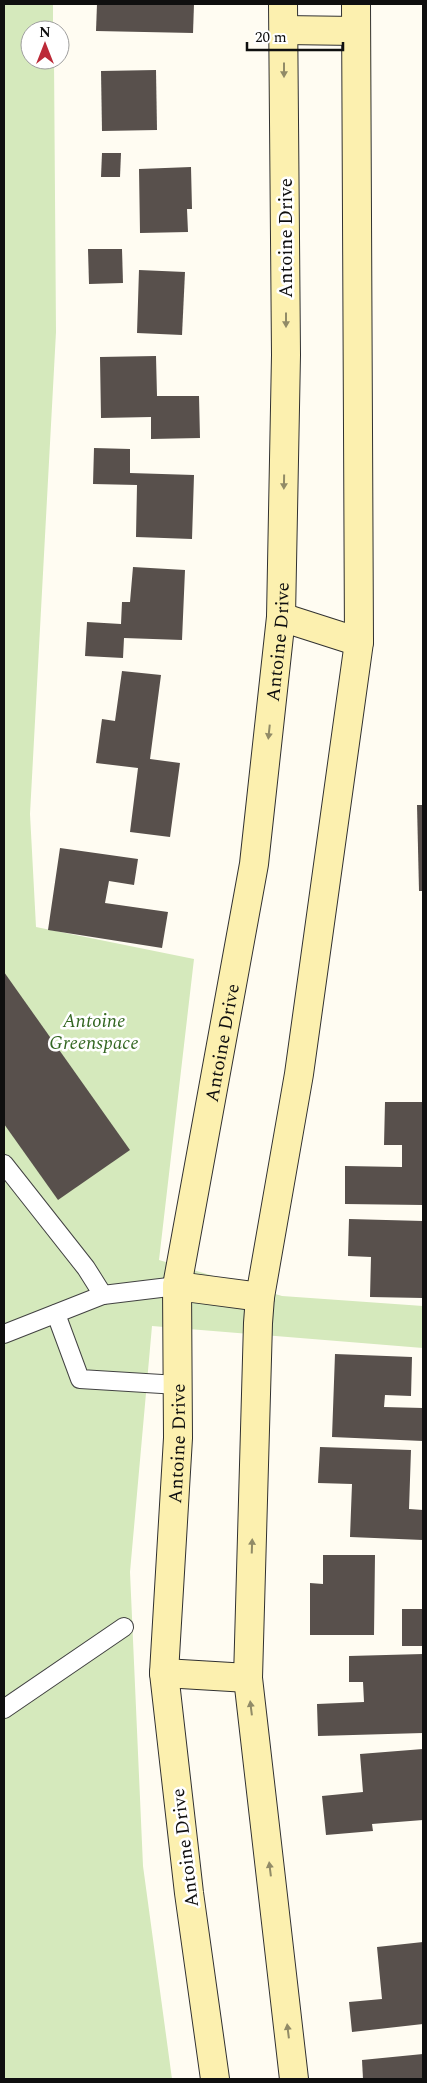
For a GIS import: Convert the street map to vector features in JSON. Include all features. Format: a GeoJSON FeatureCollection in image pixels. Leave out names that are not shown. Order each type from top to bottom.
{"type":"FeatureCollection","features":[{"type":"Feature","properties":{"kind":"main road"},"geometry":{"type":"LineString","coordinates":[[294,2079],[248,1678],[260,1297],[299,1074],[359,642],[356,4]]}},
{"type":"Feature","properties":{"kind":"main road"},"geometry":{"type":"LineString","coordinates":[[284,17],[356,31]]}},
{"type":"Feature","properties":{"kind":"main road","name":"Antoine Drive"},"geometry":{"type":"LineString","coordinates":[[215,2079],[189,1893],[164,1672],[178,1438],[177,1286],[254,864],[282,617],[286,355],[284,17]]}},
{"type":"Feature","properties":{"kind":"main road"},"geometry":{"type":"LineString","coordinates":[[282,617],[359,642]]}},
{"type":"Feature","properties":{"kind":"main road"},"geometry":{"type":"LineString","coordinates":[[177,1286],[260,1297]]}},
{"type":"Feature","properties":{"kind":"main road"},"geometry":{"type":"LineString","coordinates":[[164,1672],[248,1678]]}},
{"type":"Feature","properties":{"kind":"lane"},"geometry":{"type":"LineString","coordinates":[[4,1164],[86,1268],[102,1295]]}},
{"type":"Feature","properties":{"kind":"lane"},"geometry":{"type":"LineString","coordinates":[[4,1334],[102,1295],[177,1286]]}},
{"type":"Feature","properties":{"kind":"lane"},"geometry":{"type":"LineString","coordinates":[[56,1314],[80,1378],[178,1386]]}},
{"type":"Feature","properties":{"kind":"lane"},"geometry":{"type":"LineString","coordinates":[[4,1708],[124,1627]]}},
{"type":"Feature","properties":{"kind":"green space","name":"Antoine Greenspace"},"geometry":{"type":"Polygon","coordinates":[[[4,4],[53,4],[53,20],[20,20],[20,70],[54,70],[56,332],[30,814],[36,927],[194,959],[159,1260],[282,1296],[423,1306],[423,1348],[152,1326],[130,1572],[143,1866],[172,2079],[4,2079],[4,4]]]}},
{"type":"Feature","properties":{"kind":"building"},"geometry":{"type":"Polygon","coordinates":[[[97,4],[194,4],[193,33],[96,31],[97,4]]]}},
{"type":"Feature","properties":{"kind":"building"},"geometry":{"type":"Polygon","coordinates":[[[156,70],[157,130],[102,131],[101,71],[156,70]]]}},
{"type":"Feature","properties":{"kind":"building"},"geometry":{"type":"Polygon","coordinates":[[[102,153],[121,153],[120,177],[101,177],[102,153]]]}},
{"type":"Feature","properties":{"kind":"building"},"geometry":{"type":"Polygon","coordinates":[[[191,167],[192,209],[187,209],[188,232],[140,233],[139,169],[191,167]]]}},
{"type":"Feature","properties":{"kind":"building"},"geometry":{"type":"Polygon","coordinates":[[[88,249],[122,249],[123,283],[89,284],[88,249]]]}},
{"type":"Feature","properties":{"kind":"building"},"geometry":{"type":"Polygon","coordinates":[[[139,270],[185,272],[182,335],[137,333],[139,270]]]}},
{"type":"Feature","properties":{"kind":"building"},"geometry":{"type":"Polygon","coordinates":[[[156,356],[157,396],[199,396],[200,438],[151,439],[151,417],[101,418],[100,357],[156,356]]]}},
{"type":"Feature","properties":{"kind":"building"},"geometry":{"type":"Polygon","coordinates":[[[94,448],[130,449],[130,473],[194,475],[192,539],[136,537],[137,485],[93,484],[94,448]]]}},
{"type":"Feature","properties":{"kind":"building"},"geometry":{"type":"Polygon","coordinates":[[[133,567],[185,570],[182,640],[124,638],[123,658],[85,656],[87,622],[121,624],[122,602],[130,602],[133,567]]]}},
{"type":"Feature","properties":{"kind":"building"},"geometry":{"type":"Polygon","coordinates":[[[122,671],[161,675],[150,759],[180,763],[170,837],[130,832],[138,768],[96,763],[102,719],[115,721],[122,671]]]}},
{"type":"Feature","properties":{"kind":"building"},"geometry":{"type":"Polygon","coordinates":[[[417,805],[423,805],[423,891],[419,891],[417,805]]]}},
{"type":"Feature","properties":{"kind":"building"},"geometry":{"type":"Polygon","coordinates":[[[60,848],[138,859],[134,885],[109,881],[105,903],[168,912],[162,948],[48,930],[60,848]]]}},
{"type":"Feature","properties":{"kind":"building"},"geometry":{"type":"Polygon","coordinates":[[[4,972],[130,1150],[58,1200],[4,1124],[4,972]]]}},
{"type":"Feature","properties":{"kind":"building"},"geometry":{"type":"Polygon","coordinates":[[[385,1102],[423,1102],[423,1205],[345,1204],[345,1166],[402,1167],[402,1145],[384,1145],[385,1102]]]}},
{"type":"Feature","properties":{"kind":"building"},"geometry":{"type":"Polygon","coordinates":[[[349,1219],[423,1221],[423,1298],[370,1297],[371,1257],[348,1256],[349,1219]]]}},
{"type":"Feature","properties":{"kind":"building"},"geometry":{"type":"Polygon","coordinates":[[[335,1354],[412,1357],[411,1396],[385,1395],[384,1407],[423,1408],[423,1441],[332,1437],[335,1354]]]}},
{"type":"Feature","properties":{"kind":"building"},"geometry":{"type":"Polygon","coordinates":[[[320,1447],[411,1450],[409,1509],[423,1510],[423,1540],[350,1537],[352,1484],[318,1483],[320,1447]]]}},
{"type":"Feature","properties":{"kind":"building"},"geometry":{"type":"Polygon","coordinates":[[[323,1555],[375,1555],[374,1635],[310,1635],[310,1583],[323,1584],[323,1555]]]}},
{"type":"Feature","properties":{"kind":"building"},"geometry":{"type":"Polygon","coordinates":[[[402,1609],[423,1609],[423,1646],[402,1646],[402,1609]]]}},
{"type":"Feature","properties":{"kind":"building"},"geometry":{"type":"Polygon","coordinates":[[[423,1654],[423,1733],[318,1736],[317,1704],[364,1702],[363,1682],[349,1682],[349,1656],[423,1654]]]}},
{"type":"Feature","properties":{"kind":"building"},"geometry":{"type":"Polygon","coordinates":[[[423,1749],[423,1820],[372,1824],[373,1831],[326,1835],[322,1796],[363,1792],[360,1754],[423,1749]]]}},
{"type":"Feature","properties":{"kind":"building"},"geometry":{"type":"Polygon","coordinates":[[[423,1942],[423,2024],[352,2032],[349,2002],[382,1999],[377,1947],[423,1942]]]}},
{"type":"Feature","properties":{"kind":"building"},"geometry":{"type":"Polygon","coordinates":[[[423,2054],[423,2079],[363,2079],[362,2060],[423,2054]]]}}]}
